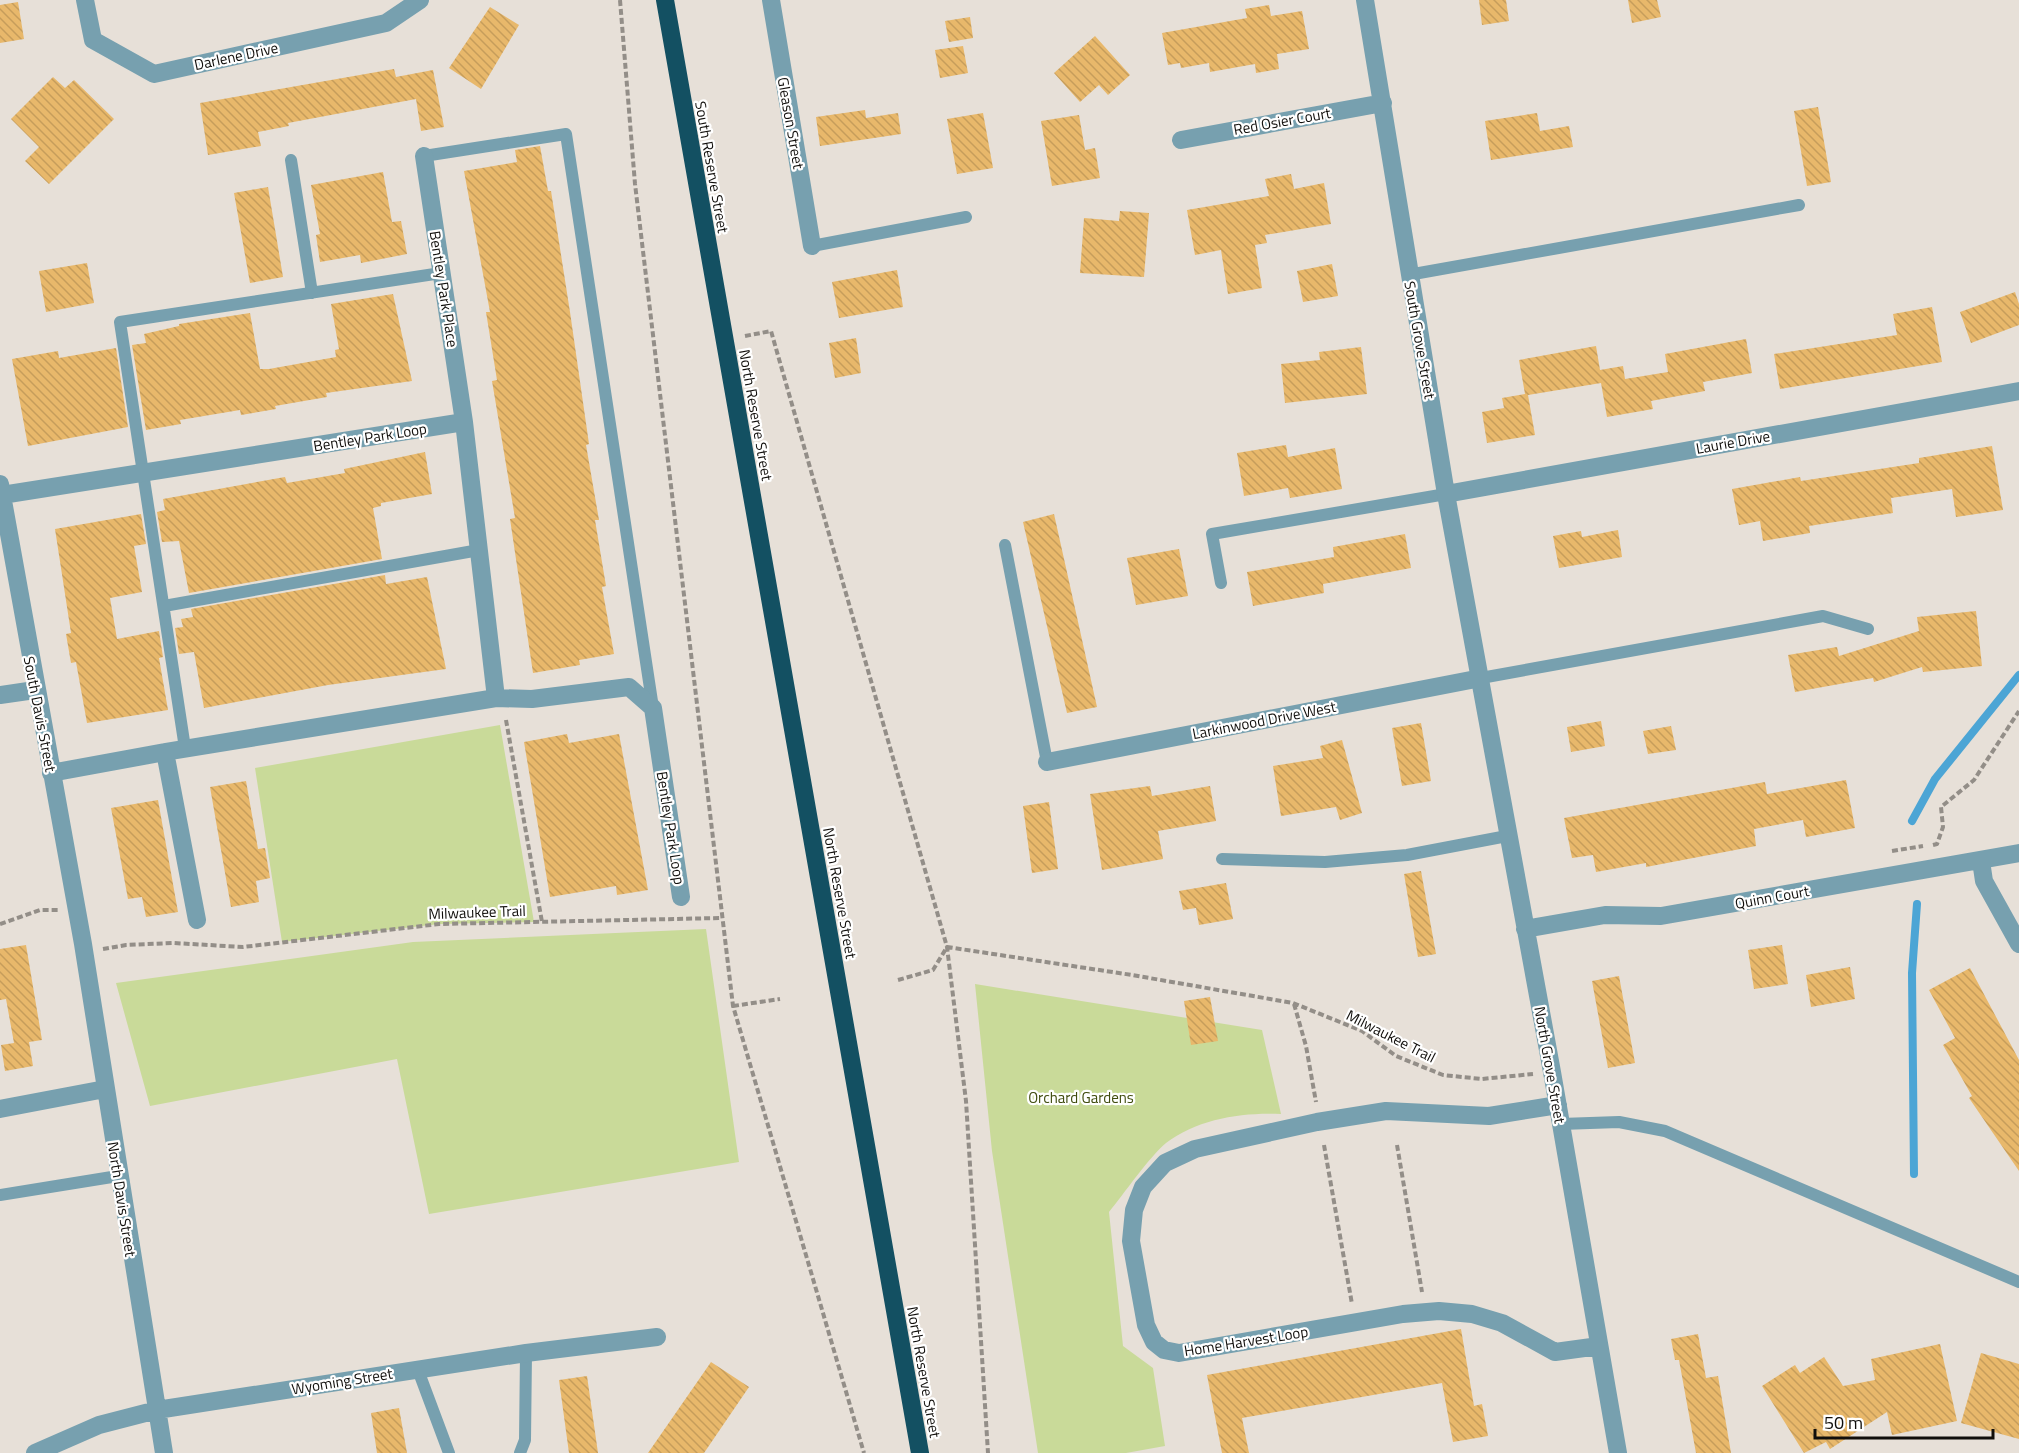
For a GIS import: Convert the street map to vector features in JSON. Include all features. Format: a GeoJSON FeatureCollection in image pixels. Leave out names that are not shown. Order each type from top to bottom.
{"type":"FeatureCollection","features":[{"type":"Feature","properties":{"kind":"highway","name":"South Reserve Street"},"geometry":{"type":"LineString","coordinates":[[665,0],[724,340]]}},
{"type":"Feature","properties":{"kind":"highway","name":"North Reserve Street"},"geometry":{"type":"LineString","coordinates":[[724,340],[920,1453]]}},
{"type":"Feature","properties":{"kind":"street","name":"Darlene Drive"},"geometry":{"type":"LineString","coordinates":[[86,0],[93,40],[154,74],[386,23],[420,0]]}},
{"type":"Feature","properties":{"kind":"street","name":"Gleason Street"},"geometry":{"type":"LineString","coordinates":[[771,0],[812,246]]}},
{"type":"Feature","properties":{"kind":"street","name":"South Grove Street"},"geometry":{"type":"LineString","coordinates":[[1365,0],[1383,103],[1408,275],[1481,678]]}},
{"type":"Feature","properties":{"kind":"street","name":"Red Osier Court"},"geometry":{"type":"LineString","coordinates":[[1181,140],[1383,103]]}},
{"type":"Feature","properties":{"kind":"street","name":"Bentley Park Place"},"geometry":{"type":"LineString","coordinates":[[424,156],[464,422]]}},
{"type":"Feature","properties":{"kind":"street","name":"Laurie Drive"},"geometry":{"type":"LineString","coordinates":[[1446,494],[2019,390]]}},
{"type":"Feature","properties":{"kind":"street"},"geometry":{"type":"LineString","coordinates":[[464,422],[496,698]]}},
{"type":"Feature","properties":{"kind":"street","name":"Bentley Park Loop"},"geometry":{"type":"LineString","coordinates":[[1,490],[143,473],[464,422]]}},
{"type":"Feature","properties":{"kind":"street","name":"South Davis Street"},"geometry":{"type":"LineString","coordinates":[[1,490],[51,773],[92,947]]}},
{"type":"Feature","properties":{"kind":"street","name":"Larkinwood Drive West"},"geometry":{"type":"LineString","coordinates":[[1047,762],[1481,678]]}},
{"type":"Feature","properties":{"kind":"street","name":"North Grove Street"},"geometry":{"type":"LineString","coordinates":[[1481,678],[1507,836],[1552,1072],[1617,1453]]}},
{"type":"Feature","properties":{"kind":"street"},"geometry":{"type":"LineString","coordinates":[[51,773],[186,748],[496,698],[532,699],[629,687],[652,708]]}},
{"type":"Feature","properties":{"kind":"street"},"geometry":{"type":"LineString","coordinates":[[0,695],[35,690]]}},
{"type":"Feature","properties":{"kind":"street","name":"Bentley Park Loop"},"geometry":{"type":"LineString","coordinates":[[652,708],[681,897]]}},
{"type":"Feature","properties":{"kind":"street"},"geometry":{"type":"LineString","coordinates":[[165,752],[197,920]]}},
{"type":"Feature","properties":{"kind":"street","name":"Quinn Court"},"geometry":{"type":"LineString","coordinates":[[1525,929],[1605,915],[1661,916],[2019,853]]}},
{"type":"Feature","properties":{"kind":"street"},"geometry":{"type":"LineString","coordinates":[[1981,861],[1984,881],[2004,922],[2019,944]]}},
{"type":"Feature","properties":{"kind":"street","name":"North Davis Street"},"geometry":{"type":"LineString","coordinates":[[92,947],[105,1089],[164,1453]]}},
{"type":"Feature","properties":{"kind":"street"},"geometry":{"type":"LineString","coordinates":[[0,1109],[105,1089]]}},
{"type":"Feature","properties":{"kind":"street","name":"Home Harvest Loop"},"geometry":{"type":"LineString","coordinates":[[1557,1105],[1489,1116],[1386,1111],[1317,1122],[1195,1149],[1165,1163],[1143,1187],[1134,1210],[1131,1241],[1138,1293],[1146,1325],[1154,1342],[1164,1350],[1179,1353],[1403,1314],[1439,1311],[1472,1314],[1502,1323],[1556,1352],[1599,1346]]}},
{"type":"Feature","properties":{"kind":"street","name":"Wyoming Street"},"geometry":{"type":"LineString","coordinates":[[35,1453],[99,1425],[157,1410],[526,1353],[657,1337]]}},
{"type":"Feature","properties":{"kind":"lane"},"geometry":{"type":"LineString","coordinates":[[424,156],[566,134],[652,708]]}},
{"type":"Feature","properties":{"kind":"lane"},"geometry":{"type":"LineString","coordinates":[[291,160],[312,293]]}},
{"type":"Feature","properties":{"kind":"lane"},"geometry":{"type":"LineString","coordinates":[[1408,275],[1799,205]]}},
{"type":"Feature","properties":{"kind":"lane"},"geometry":{"type":"LineString","coordinates":[[812,246],[966,217]]}},
{"type":"Feature","properties":{"kind":"lane"},"geometry":{"type":"LineString","coordinates":[[186,748],[120,322],[441,273]]}},
{"type":"Feature","properties":{"kind":"lane"},"geometry":{"type":"LineString","coordinates":[[1221,583],[1212,534],[1446,494]]}},
{"type":"Feature","properties":{"kind":"lane"},"geometry":{"type":"LineString","coordinates":[[1005,545],[1047,762]]}},
{"type":"Feature","properties":{"kind":"lane"},"geometry":{"type":"LineString","coordinates":[[164,606],[479,550]]}},
{"type":"Feature","properties":{"kind":"lane"},"geometry":{"type":"LineString","coordinates":[[1481,678],[1823,616],[1868,629]]}},
{"type":"Feature","properties":{"kind":"lane"},"geometry":{"type":"LineString","coordinates":[[1222,859],[1325,862],[1407,855],[1507,836]]}},
{"type":"Feature","properties":{"kind":"lane"},"geometry":{"type":"LineString","coordinates":[[1561,1125],[1619,1122],[1665,1131],[2019,1282]]}},
{"type":"Feature","properties":{"kind":"lane"},"geometry":{"type":"LineString","coordinates":[[0,1195],[118,1176]]}},
{"type":"Feature","properties":{"kind":"lane"},"geometry":{"type":"LineString","coordinates":[[520,1453],[525,1440],[526,1353]]}},
{"type":"Feature","properties":{"kind":"lane"},"geometry":{"type":"LineString","coordinates":[[418,1370],[449,1453]]}},
{"type":"Feature","properties":{"kind":"path"},"geometry":{"type":"LineString","coordinates":[[620,0],[635,184],[721,918],[734,1006],[864,1453]]}},
{"type":"Feature","properties":{"kind":"path"},"geometry":{"type":"LineString","coordinates":[[724,340],[771,331],[947,948],[966,1101],[988,1453]]}},
{"type":"Feature","properties":{"kind":"path"},"geometry":{"type":"LineString","coordinates":[[1892,851],[1937,844],[1943,827],[1941,807],[1974,780],[2019,711]]}},
{"type":"Feature","properties":{"kind":"path"},"geometry":{"type":"LineString","coordinates":[[506,720],[542,922]]}},
{"type":"Feature","properties":{"kind":"path"},"geometry":{"type":"LineString","coordinates":[[0,924],[40,910],[60,910],[62,920]]}},
{"type":"Feature","properties":{"kind":"path","name":"Milwaukee Trail"},"geometry":{"type":"LineString","coordinates":[[92,947],[174,943],[243,947],[439,924],[721,918]]}},
{"type":"Feature","properties":{"kind":"path"},"geometry":{"type":"LineString","coordinates":[[898,980],[933,970],[947,948]]}},
{"type":"Feature","properties":{"kind":"path","name":"Milwaukee Trail"},"geometry":{"type":"LineString","coordinates":[[947,948],[1132,975],[1293,1004],[1362,1031],[1396,1056],[1443,1075],[1482,1079],[1552,1072]]}},
{"type":"Feature","properties":{"kind":"path"},"geometry":{"type":"LineString","coordinates":[[734,1006],[780,999]]}},
{"type":"Feature","properties":{"kind":"path"},"geometry":{"type":"LineString","coordinates":[[1293,1004],[1306,1046],[1317,1107]]}},
{"type":"Feature","properties":{"kind":"path"},"geometry":{"type":"LineString","coordinates":[[1324,1145],[1354,1313]]}},
{"type":"Feature","properties":{"kind":"path"},"geometry":{"type":"LineString","coordinates":[[1397,1145],[1423,1295]]}},
{"type":"Feature","properties":{"kind":"green space"},"geometry":{"type":"Polygon","coordinates":[[[500,725],[534,922],[439,924],[282,942],[255,768],[500,725]]]}},
{"type":"Feature","properties":{"kind":"green space"},"geometry":{"type":"Polygon","coordinates":[[[706,929],[739,1162],[429,1214],[397,1059],[150,1106],[116,983],[413,942],[706,929]]]}},
{"type":"Feature","properties":{"kind":"green space","name":"Orchard Gardens"},"geometry":{"type":"Polygon","coordinates":[[[975,984],[1262,1030],[1281,1114],[1251,1114],[1221,1119],[1178,1135],[1152,1157],[1109,1212],[1123,1346],[1153,1368],[1165,1446],[1126,1453],[1038,1453],[992,1151],[975,984]]]}},
{"type":"Feature","properties":{"kind":"building"},"geometry":{"type":"Polygon","coordinates":[[[1479,0],[1506,0],[1509,21],[1482,25],[1479,0]]]}},
{"type":"Feature","properties":{"kind":"building"},"geometry":{"type":"Polygon","coordinates":[[[1628,0],[1657,0],[1661,17],[1632,23],[1628,0]]]}},
{"type":"Feature","properties":{"kind":"building"},"geometry":{"type":"Polygon","coordinates":[[[18,2],[24,39],[0,43],[0,5],[18,2]]]}},
{"type":"Feature","properties":{"kind":"building"},"geometry":{"type":"Polygon","coordinates":[[[1269,5],[1271,16],[1302,11],[1309,49],[1277,54],[1279,69],[1256,73],[1255,64],[1210,72],[1209,63],[1181,68],[1180,63],[1168,65],[1162,33],[1247,18],[1245,9],[1269,5]]]}},
{"type":"Feature","properties":{"kind":"building"},"geometry":{"type":"Polygon","coordinates":[[[490,7],[519,25],[481,89],[449,68],[490,7]]]}},
{"type":"Feature","properties":{"kind":"building"},"geometry":{"type":"Polygon","coordinates":[[[970,17],[973,38],[949,42],[945,21],[970,17]]]}},
{"type":"Feature","properties":{"kind":"building"},"geometry":{"type":"Polygon","coordinates":[[[1095,36],[1130,75],[1108,95],[1099,85],[1080,102],[1054,73],[1095,36]]]}},
{"type":"Feature","properties":{"kind":"building"},"geometry":{"type":"Polygon","coordinates":[[[963,46],[968,73],[940,78],[935,50],[963,46]]]}},
{"type":"Feature","properties":{"kind":"building"},"geometry":{"type":"Polygon","coordinates":[[[394,69],[396,77],[433,70],[444,127],[421,131],[416,99],[288,123],[289,126],[258,132],[261,146],[208,155],[200,103],[394,69]]]}},
{"type":"Feature","properties":{"kind":"building"},"geometry":{"type":"Polygon","coordinates":[[[53,77],[65,88],[74,80],[114,119],[49,184],[25,161],[39,147],[11,119],[53,77]]]}},
{"type":"Feature","properties":{"kind":"building"},"geometry":{"type":"Polygon","coordinates":[[[1818,107],[1831,182],[1807,186],[1794,111],[1818,107]]]}},
{"type":"Feature","properties":{"kind":"building"},"geometry":{"type":"Polygon","coordinates":[[[865,110],[866,118],[898,113],[901,134],[820,146],[816,117],[865,110]]]}},
{"type":"Feature","properties":{"kind":"building"},"geometry":{"type":"Polygon","coordinates":[[[983,113],[993,168],[957,174],[947,119],[983,113]]]}},
{"type":"Feature","properties":{"kind":"building"},"geometry":{"type":"Polygon","coordinates":[[[1537,113],[1540,131],[1569,126],[1573,147],[1491,160],[1485,121],[1537,113]]]}},
{"type":"Feature","properties":{"kind":"building"},"geometry":{"type":"Polygon","coordinates":[[[1079,115],[1085,150],[1095,148],[1100,178],[1052,186],[1041,121],[1079,115]]]}},
{"type":"Feature","properties":{"kind":"building"},"geometry":{"type":"Polygon","coordinates":[[[540,146],[548,191],[551,191],[570,312],[589,444],[586,445],[599,520],[595,520],[606,586],[602,587],[614,654],[579,660],[580,665],[533,673],[510,519],[515,518],[492,381],[497,380],[486,312],[490,312],[464,171],[517,162],[515,150],[540,146]]]}},
{"type":"Feature","properties":{"kind":"building"},"geometry":{"type":"Polygon","coordinates":[[[383,172],[392,222],[401,221],[407,254],[361,263],[360,255],[320,262],[316,235],[320,234],[311,185],[383,172]]]}},
{"type":"Feature","properties":{"kind":"building"},"geometry":{"type":"Polygon","coordinates":[[[1291,174],[1294,189],[1324,183],[1331,224],[1265,235],[1267,243],[1255,245],[1262,288],[1228,294],[1221,250],[1195,255],[1187,210],[1269,196],[1265,179],[1291,174]]]}},
{"type":"Feature","properties":{"kind":"building"},"geometry":{"type":"Polygon","coordinates":[[[268,187],[283,277],[250,283],[234,193],[268,187]]]}},
{"type":"Feature","properties":{"kind":"building"},"geometry":{"type":"Polygon","coordinates":[[[1120,211],[1149,213],[1144,277],[1080,273],[1084,218],[1119,221],[1120,211]]]}},
{"type":"Feature","properties":{"kind":"building"},"geometry":{"type":"Polygon","coordinates":[[[87,263],[94,303],[46,312],[39,271],[87,263]]]}},
{"type":"Feature","properties":{"kind":"building"},"geometry":{"type":"Polygon","coordinates":[[[1332,264],[1338,296],[1303,302],[1297,271],[1332,264]]]}},
{"type":"Feature","properties":{"kind":"building"},"geometry":{"type":"Polygon","coordinates":[[[897,270],[903,307],[839,318],[832,282],[897,270]]]}},
{"type":"Feature","properties":{"kind":"building"},"geometry":{"type":"Polygon","coordinates":[[[2015,292],[2019,304],[2019,325],[1971,343],[1960,312],[2015,292]]]}},
{"type":"Feature","properties":{"kind":"building"},"geometry":{"type":"Polygon","coordinates":[[[393,294],[412,381],[326,393],[327,397],[275,406],[276,409],[241,415],[240,410],[180,420],[181,424],[146,430],[132,345],[146,343],[144,334],[179,326],[179,324],[250,313],[260,369],[269,369],[336,357],[335,350],[339,349],[331,304],[393,294]]]}},
{"type":"Feature","properties":{"kind":"building"},"geometry":{"type":"Polygon","coordinates":[[[1932,307],[1942,362],[1780,389],[1774,354],[1897,335],[1893,314],[1932,307]]]}},
{"type":"Feature","properties":{"kind":"building"},"geometry":{"type":"Polygon","coordinates":[[[856,338],[861,373],[835,378],[829,343],[856,338]]]}},
{"type":"Feature","properties":{"kind":"building"},"geometry":{"type":"Polygon","coordinates":[[[1746,339],[1752,373],[1703,382],[1705,391],[1651,401],[1653,409],[1607,417],[1601,383],[1528,395],[1535,435],[1487,443],[1482,412],[1504,408],[1502,398],[1525,394],[1519,360],[1596,346],[1600,370],[1623,366],[1625,379],[1668,372],[1665,354],[1746,339]]]}},
{"type":"Feature","properties":{"kind":"building"},"geometry":{"type":"Polygon","coordinates":[[[1361,347],[1367,394],[1285,403],[1281,364],[1320,360],[1319,352],[1361,347]]]}},
{"type":"Feature","properties":{"kind":"building"},"geometry":{"type":"Polygon","coordinates":[[[116,348],[128,427],[28,446],[12,359],[58,351],[59,358],[116,348]]]}},
{"type":"Feature","properties":{"kind":"building"},"geometry":{"type":"Polygon","coordinates":[[[1286,445],[1288,457],[1335,448],[1342,489],[1290,498],[1288,488],[1244,496],[1237,453],[1286,445]]]}},
{"type":"Feature","properties":{"kind":"building"},"geometry":{"type":"Polygon","coordinates":[[[1992,446],[2003,510],[1956,517],[1952,489],[1891,498],[1893,513],[1809,526],[1810,533],[1763,541],[1760,521],[1739,525],[1732,489],[1800,477],[1801,481],[1919,463],[1919,458],[1992,446]]]}},
{"type":"Feature","properties":{"kind":"building"},"geometry":{"type":"Polygon","coordinates":[[[425,452],[432,494],[381,503],[381,506],[373,508],[382,559],[189,593],[179,541],[162,542],[157,512],[165,510],[163,499],[285,477],[287,483],[345,473],[344,469],[425,452]]]}},
{"type":"Feature","properties":{"kind":"building"},"geometry":{"type":"Polygon","coordinates":[[[141,514],[146,544],[134,546],[142,592],[110,598],[117,639],[159,631],[163,657],[159,658],[168,710],[87,723],[76,662],[71,663],[66,634],[71,633],[55,529],[141,514]]]}},
{"type":"Feature","properties":{"kind":"building"},"geometry":{"type":"Polygon","coordinates":[[[1054,514],[1097,707],[1067,713],[1023,522],[1054,514]]]}},
{"type":"Feature","properties":{"kind":"building"},"geometry":{"type":"Polygon","coordinates":[[[1618,530],[1622,557],[1559,568],[1553,536],[1581,531],[1582,537],[1618,530]]]}},
{"type":"Feature","properties":{"kind":"building"},"geometry":{"type":"Polygon","coordinates":[[[1405,534],[1411,568],[1323,584],[1324,593],[1253,606],[1247,572],[1334,557],[1333,547],[1405,534]]]}},
{"type":"Feature","properties":{"kind":"building"},"geometry":{"type":"Polygon","coordinates":[[[1179,549],[1188,596],[1136,605],[1127,558],[1179,549]]]}},
{"type":"Feature","properties":{"kind":"building"},"geometry":{"type":"Polygon","coordinates":[[[385,575],[386,584],[427,577],[446,669],[328,685],[204,708],[194,652],[179,654],[175,628],[183,627],[181,619],[193,617],[191,609],[385,575]]]}},
{"type":"Feature","properties":{"kind":"building"},"geometry":{"type":"Polygon","coordinates":[[[1976,611],[1982,666],[1923,672],[1922,667],[1874,682],[1873,678],[1795,692],[1788,655],[1837,647],[1839,656],[1919,631],[1917,617],[1976,611]]]}},
{"type":"Feature","properties":{"kind":"building"},"geometry":{"type":"Polygon","coordinates":[[[1601,721],[1605,746],[1571,752],[1567,727],[1601,721]]]}},
{"type":"Feature","properties":{"kind":"building"},"geometry":{"type":"Polygon","coordinates":[[[1421,723],[1431,781],[1402,786],[1392,728],[1421,723]]]}},
{"type":"Feature","properties":{"kind":"building"},"geometry":{"type":"Polygon","coordinates":[[[1671,726],[1676,750],[1648,754],[1643,731],[1671,726]]]}},
{"type":"Feature","properties":{"kind":"building"},"geometry":{"type":"Polygon","coordinates":[[[567,734],[569,743],[619,734],[648,890],[617,895],[616,886],[550,897],[524,742],[567,734]]]}},
{"type":"Feature","properties":{"kind":"building"},"geometry":{"type":"Polygon","coordinates":[[[1342,740],[1362,813],[1340,820],[1336,807],[1281,816],[1273,766],[1323,758],[1320,746],[1342,740]]]}},
{"type":"Feature","properties":{"kind":"building"},"geometry":{"type":"Polygon","coordinates":[[[1846,780],[1855,828],[1806,837],[1803,820],[1754,829],[1756,846],[1646,867],[1646,863],[1596,872],[1593,855],[1572,858],[1564,818],[1765,782],[1767,794],[1846,780]]]}},
{"type":"Feature","properties":{"kind":"building"},"geometry":{"type":"Polygon","coordinates":[[[246,781],[258,849],[265,848],[270,878],[256,881],[259,902],[231,907],[210,787],[246,781]]]}},
{"type":"Feature","properties":{"kind":"building"},"geometry":{"type":"Polygon","coordinates":[[[1150,786],[1152,796],[1210,786],[1216,821],[1158,831],[1163,859],[1102,870],[1090,794],[1150,786]]]}},
{"type":"Feature","properties":{"kind":"building"},"geometry":{"type":"Polygon","coordinates":[[[158,800],[178,912],[146,917],[142,897],[128,899],[111,808],[158,800]]]}},
{"type":"Feature","properties":{"kind":"building"},"geometry":{"type":"Polygon","coordinates":[[[1049,802],[1058,869],[1032,873],[1023,806],[1049,802]]]}},
{"type":"Feature","properties":{"kind":"building"},"geometry":{"type":"Polygon","coordinates":[[[1421,871],[1436,954],[1418,957],[1404,874],[1421,871]]]}},
{"type":"Feature","properties":{"kind":"building"},"geometry":{"type":"Polygon","coordinates":[[[1226,883],[1233,919],[1199,925],[1196,908],[1183,910],[1179,891],[1226,883]]]}},
{"type":"Feature","properties":{"kind":"building"},"geometry":{"type":"Polygon","coordinates":[[[26,945],[42,1040],[29,1042],[33,1066],[5,1071],[1,1045],[14,1043],[6,999],[0,1000],[0,949],[26,945]]]}},
{"type":"Feature","properties":{"kind":"building"},"geometry":{"type":"Polygon","coordinates":[[[1782,945],[1788,984],[1754,989],[1748,950],[1782,945]]]}},
{"type":"Feature","properties":{"kind":"building"},"geometry":{"type":"Polygon","coordinates":[[[1850,967],[1855,999],[1811,1007],[1806,975],[1850,967]]]}},
{"type":"Feature","properties":{"kind":"building"},"geometry":{"type":"Polygon","coordinates":[[[1970,968],[2019,1060],[2019,1171],[1969,1098],[1972,1096],[1943,1045],[1955,1038],[1929,990],[1970,968]]]}},
{"type":"Feature","properties":{"kind":"building"},"geometry":{"type":"Polygon","coordinates":[[[1619,976],[1635,1063],[1608,1068],[1592,981],[1619,976]]]}},
{"type":"Feature","properties":{"kind":"building"},"geometry":{"type":"Polygon","coordinates":[[[1210,997],[1218,1041],[1191,1045],[1184,1001],[1210,997]]]}},
{"type":"Feature","properties":{"kind":"building"},"geometry":{"type":"Polygon","coordinates":[[[1461,1329],[1474,1406],[1482,1404],[1488,1436],[1453,1442],[1442,1383],[1242,1418],[1249,1453],[1222,1453],[1207,1375],[1461,1329]]]}},
{"type":"Feature","properties":{"kind":"building"},"geometry":{"type":"Polygon","coordinates":[[[1698,1334],[1706,1378],[1718,1376],[1731,1453],[1696,1453],[1679,1360],[1675,1360],[1671,1339],[1698,1334]]]}},
{"type":"Feature","properties":{"kind":"building"},"geometry":{"type":"Polygon","coordinates":[[[1940,1344],[1957,1421],[1892,1435],[1887,1412],[1830,1449],[1826,1442],[1804,1453],[1762,1386],[1795,1365],[1800,1373],[1824,1357],[1843,1386],[1875,1380],[1871,1359],[1940,1344]]]}},
{"type":"Feature","properties":{"kind":"building"},"geometry":{"type":"Polygon","coordinates":[[[1981,1353],[2019,1364],[2019,1439],[1961,1423],[1981,1353]]]}},
{"type":"Feature","properties":{"kind":"building"},"geometry":{"type":"Polygon","coordinates":[[[711,1362],[749,1387],[704,1453],[648,1453],[711,1362]]]}},
{"type":"Feature","properties":{"kind":"building"},"geometry":{"type":"Polygon","coordinates":[[[587,1376],[598,1453],[569,1453],[559,1380],[587,1376]]]}},
{"type":"Feature","properties":{"kind":"building"},"geometry":{"type":"Polygon","coordinates":[[[399,1408],[407,1453],[377,1453],[371,1413],[399,1408]]]}},
{"type":"Feature","properties":{"kind":"waterway"},"geometry":{"type":"LineString","coordinates":[[1912,821],[1935,779],[2019,675]]}},
{"type":"Feature","properties":{"kind":"waterway"},"geometry":{"type":"LineString","coordinates":[[1914,1174],[1912,973],[1917,904]]}}]}
